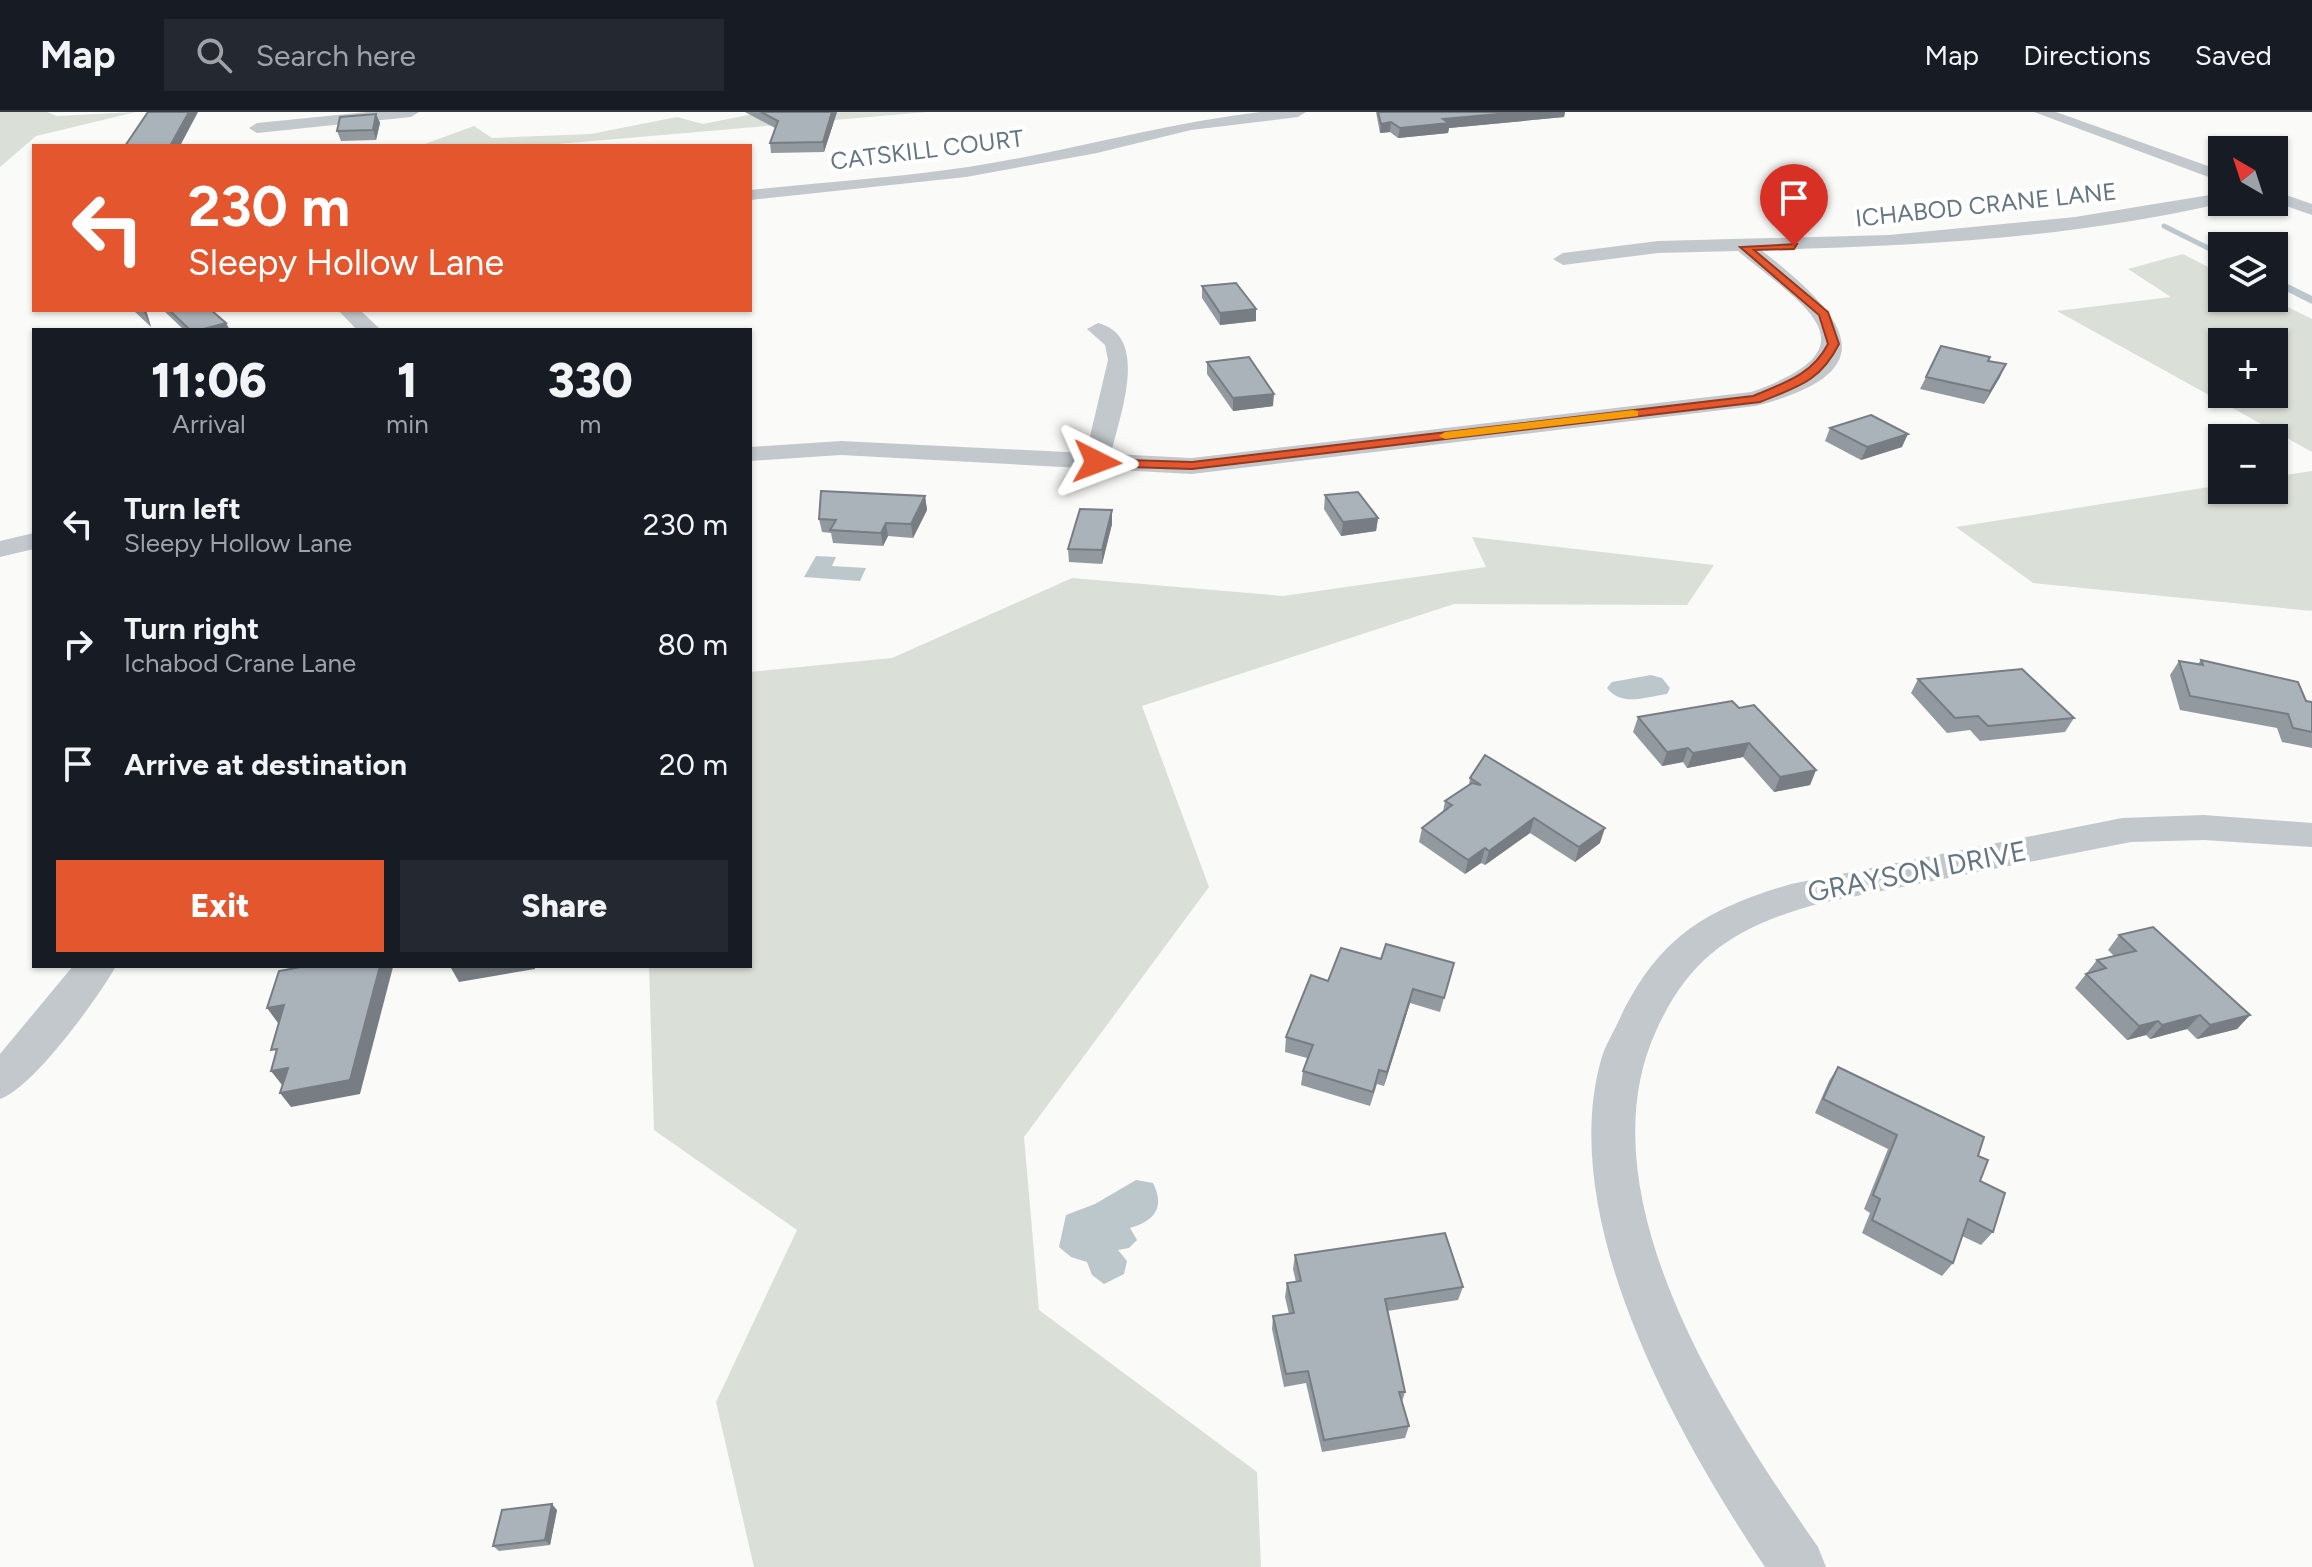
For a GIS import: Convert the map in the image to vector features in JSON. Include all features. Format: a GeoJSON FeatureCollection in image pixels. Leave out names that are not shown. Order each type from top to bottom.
{"type":"FeatureCollection","features":[{"type":"Feature","properties":{"kind":"street"},"geometry":{"type":"LineString","coordinates":[[250,144],[264,112]]}},
{"type":"Feature","properties":{"kind":"street"},"geometry":{"type":"LineString","coordinates":[[257,128],[411,112]]}},
{"type":"Feature","properties":{"kind":"street","name":"CATSKILL COURT"},"geometry":{"type":"LineString","coordinates":[[752,195],[966,172],[1097,148],[1191,125],[1298,112]]}},
{"type":"Feature","properties":{"kind":"street"},"geometry":{"type":"LineString","coordinates":[[2042,112],[2208,172]]}},
{"type":"Feature","properties":{"kind":"street"},"geometry":{"type":"LineString","coordinates":[[2288,191],[2302,188]]}},
{"type":"Feature","properties":{"kind":"street","name":"ICHABOD CRANE LANE"},"geometry":{"type":"LineString","coordinates":[[1563,259],[1658,247],[1874,242],[2075,223],[2208,200]]}},
{"type":"Feature","properties":{"kind":"street"},"geometry":{"type":"LineString","coordinates":[[2288,200],[2312,210]]}},
{"type":"Feature","properties":{"kind":"street"},"geometry":{"type":"LineString","coordinates":[[752,454],[841,448],[1192,466],[1755,399],[1795,383],[1823,366],[1834,344],[1833,333],[1824,314],[1745,247]]}},
{"type":"Feature","properties":{"kind":"street"},"geometry":{"type":"LineString","coordinates":[[350,312],[368,328]]}},
{"type":"Feature","properties":{"kind":"street"},"geometry":{"type":"LineString","coordinates":[[1097,462],[1119,360],[1115,343],[1098,329]]}},
{"type":"Feature","properties":{"kind":"street"},"geometry":{"type":"LineString","coordinates":[[0,549],[32,541]]}},
{"type":"Feature","properties":{"kind":"street","name":"GRAYSON DRIVE"},"geometry":{"type":"LineString","coordinates":[[1798,1567],[1756,1508],[1657,1326],[1628,1247],[1613,1159],[1617,1074],[1641,1011],[1679,956],[1707,934],[1801,892],[2137,829],[2222,829],[2312,835]]}},
{"type":"Feature","properties":{"kind":"street"},"geometry":{"type":"LineString","coordinates":[[0,1081],[24,1057],[94,968]]}},
{"type":"Feature","properties":{"kind":"shaded area"},"geometry":{"type":"Polygon","coordinates":[[[0,112],[47,112],[57,116],[136,112],[36,136],[0,167],[0,112]]]}},
{"type":"Feature","properties":{"kind":"shaded area"},"geometry":{"type":"Polygon","coordinates":[[[763,112],[927,112],[558,144],[424,144],[474,126],[492,138],[591,134],[677,117],[703,124],[763,112]]]}},
{"type":"Feature","properties":{"kind":"shaded area"},"geometry":{"type":"Polygon","coordinates":[[[2183,254],[2208,267],[2208,312],[2288,312],[2288,307],[2312,319],[2312,452],[2288,439],[2288,424],[2261,424],[2232,408],[2288,408],[2288,328],[2208,328],[2208,394],[2057,311],[2171,297],[2128,269],[2183,254]]]}},
{"type":"Feature","properties":{"kind":"shaded area"},"geometry":{"type":"Polygon","coordinates":[[[2312,471],[2312,611],[2033,583],[1956,527],[2208,487],[2208,504],[2288,504],[2288,475],[2312,471]]]}},
{"type":"Feature","properties":{"kind":"shaded area"},"geometry":{"type":"Polygon","coordinates":[[[1472,537],[1714,565],[1687,605],[1454,604],[1142,706],[1209,887],[1024,1137],[1039,1310],[1257,1472],[1261,1567],[754,1567],[716,1402],[797,1230],[654,1130],[649,968],[752,968],[752,672],[892,658],[1072,578],[1283,596],[1486,567],[1472,537]]]}},
{"type":"Feature","properties":{"kind":"shaded area"},"geometry":{"type":"Polygon","coordinates":[[[816,556],[836,557],[832,566],[866,568],[860,581],[804,577],[816,556]]]}},
{"type":"Feature","properties":{"kind":"shaded area"},"geometry":{"type":"Polygon","coordinates":[[[1651,675],[1662,678],[1670,688],[1667,694],[1627,699],[1607,688],[1612,682],[1651,675]]]}},
{"type":"Feature","properties":{"kind":"shaded area"},"geometry":{"type":"Polygon","coordinates":[[[1136,1180],[1153,1183],[1158,1206],[1146,1221],[1130,1228],[1137,1240],[1129,1248],[1118,1250],[1127,1261],[1124,1274],[1104,1284],[1092,1275],[1087,1262],[1071,1257],[1059,1247],[1066,1215],[1095,1204],[1136,1180]]]}},
{"type":"Feature","properties":{"kind":"building"},"geometry":{"type":"Polygon","coordinates":[[[148,112],[189,112],[171,144],[126,144],[148,112]]]}},
{"type":"Feature","properties":{"kind":"building"},"geometry":{"type":"Polygon","coordinates":[[[761,112],[832,112],[823,142],[770,143],[778,121],[761,112]]]}},
{"type":"Feature","properties":{"kind":"building"},"geometry":{"type":"Polygon","coordinates":[[[1378,112],[1520,112],[1443,119],[1449,123],[1400,128],[1391,122],[1381,124],[1378,112]]]}},
{"type":"Feature","properties":{"kind":"building"},"geometry":{"type":"Polygon","coordinates":[[[376,114],[373,130],[337,131],[340,117],[376,114]]]}},
{"type":"Feature","properties":{"kind":"building"},"geometry":{"type":"Polygon","coordinates":[[[1236,283],[1256,309],[1220,313],[1202,286],[1236,283]]]}},
{"type":"Feature","properties":{"kind":"building"},"geometry":{"type":"Polygon","coordinates":[[[171,312],[213,312],[226,323],[207,328],[188,328],[171,312]]]}},
{"type":"Feature","properties":{"kind":"building"},"geometry":{"type":"Polygon","coordinates":[[[1941,346],[1990,357],[1988,361],[2006,364],[1990,391],[1926,377],[1941,346]]]}},
{"type":"Feature","properties":{"kind":"building"},"geometry":{"type":"Polygon","coordinates":[[[1249,357],[1274,394],[1233,398],[1207,362],[1249,357]]]}},
{"type":"Feature","properties":{"kind":"building"},"geometry":{"type":"Polygon","coordinates":[[[1871,415],[1908,434],[1867,447],[1830,428],[1871,415]]]}},
{"type":"Feature","properties":{"kind":"building"},"geometry":{"type":"Polygon","coordinates":[[[821,491],[925,496],[911,524],[886,523],[881,533],[830,530],[836,520],[819,519],[821,491]]]}},
{"type":"Feature","properties":{"kind":"building"},"geometry":{"type":"Polygon","coordinates":[[[1358,492],[1378,518],[1343,522],[1325,495],[1358,492]]]}},
{"type":"Feature","properties":{"kind":"building"},"geometry":{"type":"Polygon","coordinates":[[[1080,509],[1112,510],[1102,550],[1068,549],[1080,509]]]}},
{"type":"Feature","properties":{"kind":"building"},"geometry":{"type":"Polygon","coordinates":[[[2201,660],[2298,682],[2306,701],[2312,702],[2312,732],[2293,728],[2288,714],[2190,696],[2179,661],[2203,665],[2201,660]]]}},
{"type":"Feature","properties":{"kind":"building"},"geometry":{"type":"Polygon","coordinates":[[[2022,669],[2074,718],[1988,726],[1978,716],[1955,718],[1918,679],[2022,669]]]}},
{"type":"Feature","properties":{"kind":"building"},"geometry":{"type":"Polygon","coordinates":[[[1732,701],[1739,708],[1754,705],[1816,770],[1780,777],[1749,743],[1693,753],[1688,748],[1667,752],[1638,717],[1732,701]]]}},
{"type":"Feature","properties":{"kind":"building"},"geometry":{"type":"Polygon","coordinates":[[[1485,755],[1605,828],[1579,847],[1534,818],[1489,851],[1485,848],[1468,860],[1422,828],[1452,805],[1445,801],[1472,783],[1481,785],[1470,778],[1485,755]]]}},
{"type":"Feature","properties":{"kind":"building"},"geometry":{"type":"Polygon","coordinates":[[[2153,927],[2250,1015],[2210,1025],[2200,1015],[2162,1025],[2158,1021],[2139,1026],[2086,974],[2106,968],[2097,960],[2136,951],[2119,935],[2153,927]]]}},
{"type":"Feature","properties":{"kind":"building"},"geometry":{"type":"Polygon","coordinates":[[[1386,944],[1454,963],[1444,998],[1413,989],[1387,1072],[1379,1070],[1373,1092],[1303,1071],[1313,1045],[1286,1037],[1311,975],[1328,981],[1341,948],[1381,959],[1386,944]]]}},
{"type":"Feature","properties":{"kind":"building"},"geometry":{"type":"Polygon","coordinates":[[[295,968],[379,968],[350,1080],[280,1093],[288,1068],[271,1071],[277,1049],[271,1050],[284,1005],[267,1008],[279,971],[295,968]]]}},
{"type":"Feature","properties":{"kind":"building"},"geometry":{"type":"Polygon","coordinates":[[[1838,1067],[1984,1137],[1978,1156],[1988,1160],[1980,1181],[2005,1193],[1993,1232],[1968,1219],[1953,1263],[1872,1220],[1880,1199],[1873,1195],[1897,1135],[1823,1099],[1838,1067]]]}},
{"type":"Feature","properties":{"kind":"building"},"geometry":{"type":"Polygon","coordinates":[[[1445,1233],[1463,1287],[1385,1299],[1405,1392],[1399,1392],[1409,1426],[1324,1440],[1308,1371],[1286,1374],[1273,1316],[1294,1313],[1287,1283],[1301,1281],[1295,1255],[1445,1233]]]}},
{"type":"Feature","properties":{"kind":"building"},"geometry":{"type":"Polygon","coordinates":[[[552,1504],[545,1540],[493,1546],[502,1510],[552,1504]]]}},
{"type":"Feature","properties":{"kind":"waterway"},"geometry":{"type":"LineString","coordinates":[[2164,226],[2208,248]]}},
{"type":"Feature","properties":{"kind":"waterway"},"geometry":{"type":"LineString","coordinates":[[2288,288],[2312,300]]}},
{"type":"Feature","properties":{"kind":"slow traffic"},"geometry":{"type":"LineString","coordinates":[[1445,436],[1633,413]]}},
{"type":"Feature","properties":{"kind":"route"},"geometry":{"type":"LineString","coordinates":[[1097,462],[1192,466],[1755,399],[1795,383],[1823,366],[1834,344],[1833,333],[1824,314],[1745,247],[1794,246]]}}]}
